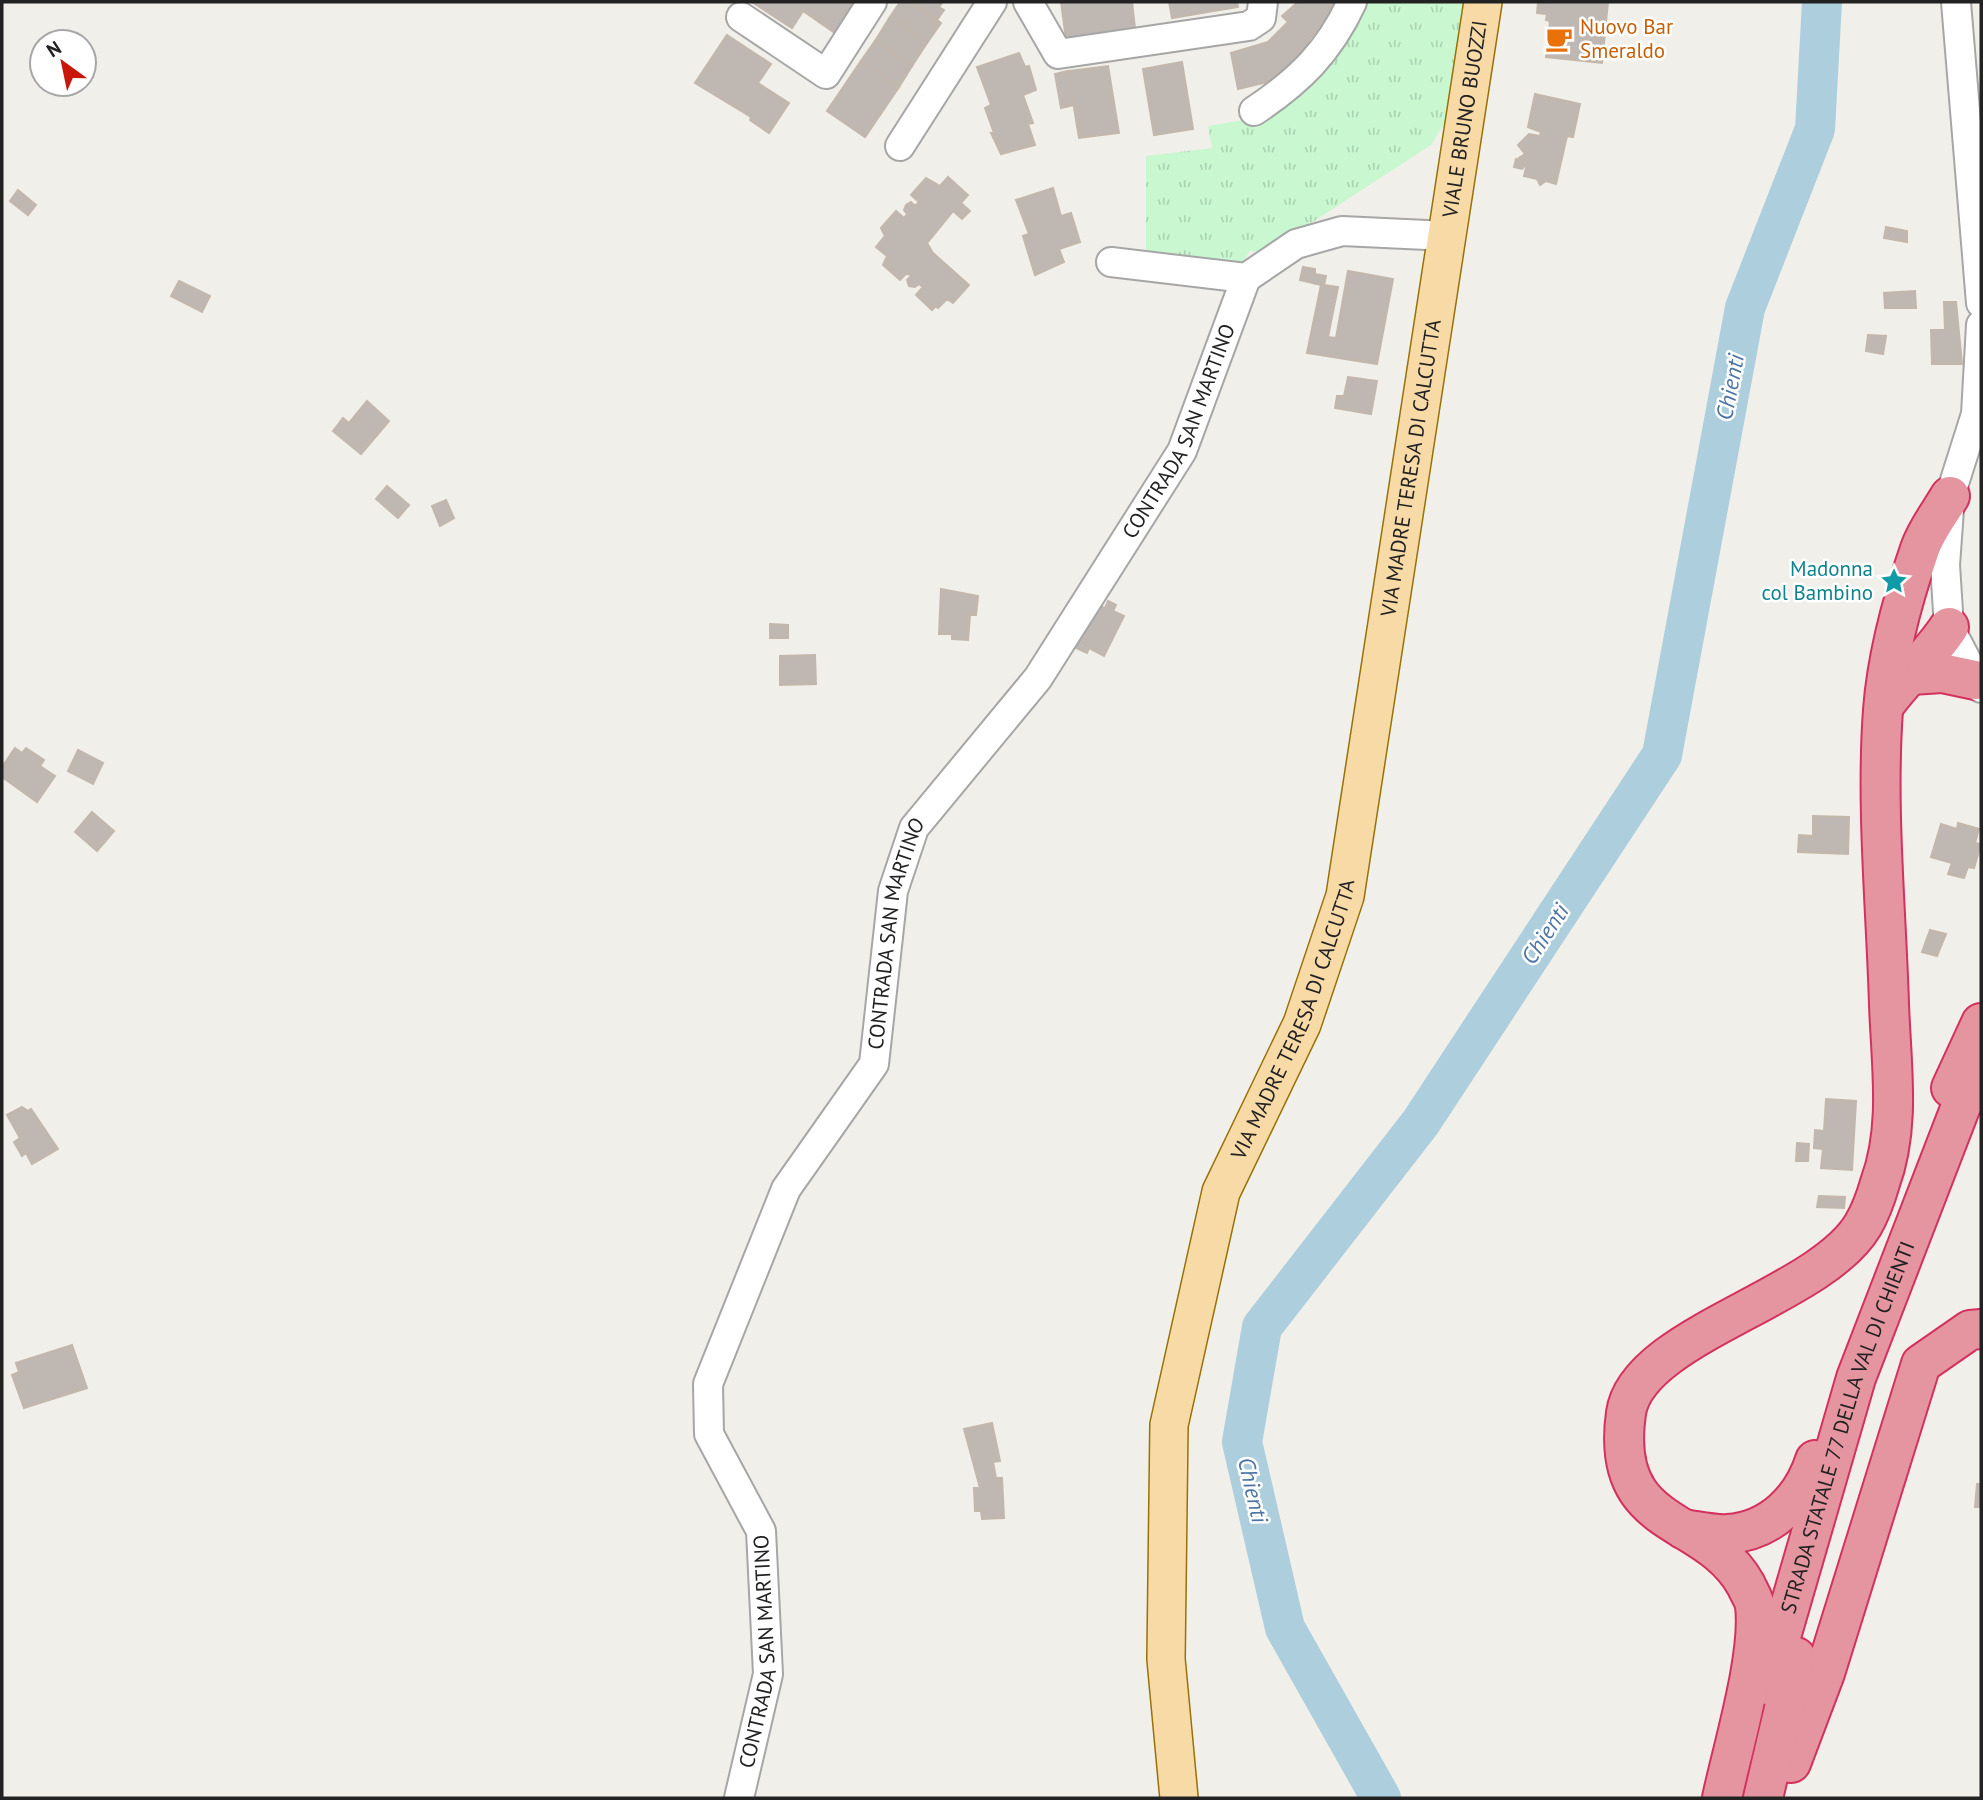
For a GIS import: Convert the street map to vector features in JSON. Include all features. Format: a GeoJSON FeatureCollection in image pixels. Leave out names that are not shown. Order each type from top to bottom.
{"type":"FeatureCollection","features":[{"type":"Feature","properties":{"kind":"highway"},"geometry":{"type":"LineString","coordinates":[[1722,1798],[1753,1654],[1755,1603],[1738,1572],[1721,1554],[1651,1508],[1632,1479],[1624,1444],[1626,1407],[1646,1374],[1682,1346],[1823,1266],[1862,1227],[1881,1181],[1894,1126],[1884,873],[1884,708],[1896,640],[1921,545],[1950,496]]}},
{"type":"Feature","properties":{"kind":"highway"},"geometry":{"type":"LineString","coordinates":[[1896,640],[1916,627],[1949,627]]}},
{"type":"Feature","properties":{"kind":"highway"},"geometry":{"type":"LineString","coordinates":[[1884,708],[1933,652],[1949,627]]}},
{"type":"Feature","properties":{"kind":"highway"},"geometry":{"type":"LineString","coordinates":[[1911,675],[1942,673],[1978,684]]}},
{"type":"Feature","properties":{"kind":"highway"},"geometry":{"type":"LineString","coordinates":[[1678,1528],[1727,1534],[1760,1527],[1789,1507],[1811,1474],[1842,1372],[1946,1098],[1981,1023]]}},
{"type":"Feature","properties":{"kind":"highway","name":"STRADA STATALE 77 DELLA VAL DI CHIENTI"},"geometry":{"type":"LineString","coordinates":[[1743,1798],[1772,1662],[1856,1378],[1961,1107],[1981,1066]]}},
{"type":"Feature","properties":{"kind":"highway","name":"STRADA STATALE 77 DELLA VAL DI CHIENTI"},"geometry":{"type":"LineString","coordinates":[[1763,1798],[1790,1676],[1886,1352],[1981,1113]]}},
{"type":"Feature","properties":{"kind":"highway"},"geometry":{"type":"LineString","coordinates":[[1778,1798],[1825,1672],[1921,1364],[1970,1330],[1981,1329]]}},
{"type":"Feature","properties":{"kind":"main road","name":"VIALE BRUNO BUOZZI"},"geometry":{"type":"LineString","coordinates":[[1448,236],[1483,2]]}},
{"type":"Feature","properties":{"kind":"main road","name":"VIA MADRE TERESA DI CALCUTTA"},"geometry":{"type":"LineString","coordinates":[[1179,1798],[1166,1660],[1169,1425],[1221,1192],[1302,1024],[1345,896],[1448,236]]}},
{"type":"Feature","properties":{"kind":"street"},"geometry":{"type":"LineString","coordinates":[[741,18],[827,74],[872,2]]}},
{"type":"Feature","properties":{"kind":"street"},"geometry":{"type":"LineString","coordinates":[[900,146],[992,2]]}},
{"type":"Feature","properties":{"kind":"street"},"geometry":{"type":"LineString","coordinates":[[1028,2],[1058,54],[1249,26],[1261,18],[1264,2]]}},
{"type":"Feature","properties":{"kind":"street"},"geometry":{"type":"LineString","coordinates":[[1254,111],[1293,86],[1339,31],[1352,2]]}},
{"type":"Feature","properties":{"kind":"street"},"geometry":{"type":"LineString","coordinates":[[1956,2],[1981,303]]}},
{"type":"Feature","properties":{"kind":"street"},"geometry":{"type":"LineString","coordinates":[[1111,262],[1246,278],[1296,244],[1342,231],[1448,236]]}},
{"type":"Feature","properties":{"kind":"street","name":"CONTRADA SAN MARTINO"},"geometry":{"type":"LineString","coordinates":[[739,1798],[768,1674],[761,1531],[709,1434],[708,1384],[786,1189],[874,1064],[893,891],[914,828],[1038,678],[1176,462],[1246,278]]}},
{"type":"Feature","properties":{"kind":"street"},"geometry":{"type":"LineString","coordinates":[[1978,684],[1949,627],[1945,565],[1950,496],[1976,414],[1981,325]]}},
{"type":"Feature","properties":{"kind":"green space"},"geometry":{"type":"Polygon","coordinates":[[[1364,2],[1465,2],[1450,115],[1431,145],[1265,253],[1250,251],[1236,273],[1146,258],[1146,156],[1212,148],[1208,126],[1273,115],[1325,62],[1364,2]]]}},
{"type":"Feature","properties":{"kind":"building"},"geometry":{"type":"Polygon","coordinates":[[[752,2],[850,2],[854,5],[835,33],[803,11],[792,28],[752,2]]]}},
{"type":"Feature","properties":{"kind":"building"},"geometry":{"type":"Polygon","coordinates":[[[900,2],[910,2],[941,23],[927,43],[890,17],[900,2]]]}},
{"type":"Feature","properties":{"kind":"building"},"geometry":{"type":"Polygon","coordinates":[[[943,2],[939,7],[944,10],[937,20],[911,3],[943,2]]]}},
{"type":"Feature","properties":{"kind":"building"},"geometry":{"type":"Polygon","coordinates":[[[1061,2],[1132,2],[1135,28],[1066,39],[1061,2]]]}},
{"type":"Feature","properties":{"kind":"building"},"geometry":{"type":"Polygon","coordinates":[[[1169,2],[1237,2],[1238,7],[1172,18],[1169,2]]]}},
{"type":"Feature","properties":{"kind":"building"},"geometry":{"type":"Polygon","coordinates":[[[1298,2],[1334,2],[1335,10],[1308,41],[1311,45],[1284,78],[1238,89],[1231,53],[1268,42],[1288,22],[1282,16],[1298,2]]]}},
{"type":"Feature","properties":{"kind":"building"},"geometry":{"type":"Polygon","coordinates":[[[1608,2],[1602,63],[1546,57],[1550,21],[1546,20],[1547,14],[1537,13],[1538,3],[1608,2]]]}},
{"type":"Feature","properties":{"kind":"building"},"geometry":{"type":"Polygon","coordinates":[[[890,17],[927,43],[912,66],[875,41],[890,17]]]}},
{"type":"Feature","properties":{"kind":"building"},"geometry":{"type":"Polygon","coordinates":[[[727,35],[771,64],[758,83],[789,103],[769,133],[750,120],[751,117],[695,83],[727,35]]]}},
{"type":"Feature","properties":{"kind":"building"},"geometry":{"type":"Polygon","coordinates":[[[875,41],[912,66],[899,87],[861,61],[875,41]]]}},
{"type":"Feature","properties":{"kind":"building"},"geometry":{"type":"Polygon","coordinates":[[[1019,53],[1025,67],[1029,66],[1036,90],[1023,95],[1033,123],[1028,124],[1035,145],[1001,154],[991,133],[994,133],[985,108],[991,105],[977,67],[1019,53]]]}},
{"type":"Feature","properties":{"kind":"building"},"geometry":{"type":"Polygon","coordinates":[[[861,61],[899,87],[865,137],[827,111],[861,61]]]}},
{"type":"Feature","properties":{"kind":"building"},"geometry":{"type":"Polygon","coordinates":[[[1182,62],[1193,129],[1154,135],[1143,69],[1182,62]]]}},
{"type":"Feature","properties":{"kind":"building"},"geometry":{"type":"Polygon","coordinates":[[[1108,66],[1119,133],[1079,138],[1068,71],[1108,66]]]}},
{"type":"Feature","properties":{"kind":"building"},"geometry":{"type":"Polygon","coordinates":[[[1068,71],[1074,105],[1061,108],[1055,74],[1068,71]]]}},
{"type":"Feature","properties":{"kind":"building"},"geometry":{"type":"Polygon","coordinates":[[[1535,94],[1580,104],[1573,137],[1567,136],[1556,184],[1546,181],[1540,185],[1537,179],[1524,176],[1527,163],[1522,169],[1514,167],[1516,159],[1522,161],[1519,158],[1525,154],[1518,145],[1529,134],[1540,136],[1541,132],[1528,127],[1535,94]]]}},
{"type":"Feature","properties":{"kind":"building"},"geometry":{"type":"Polygon","coordinates":[[[948,177],[968,195],[961,203],[970,211],[962,219],[953,211],[927,243],[933,253],[969,285],[953,303],[947,299],[932,310],[916,295],[923,287],[919,284],[915,287],[909,286],[907,280],[911,276],[907,273],[900,280],[883,265],[887,256],[876,247],[885,236],[881,228],[896,211],[904,218],[907,214],[904,210],[906,205],[911,202],[915,206],[919,202],[911,195],[926,178],[940,186],[948,177]]]}},
{"type":"Feature","properties":{"kind":"building"},"geometry":{"type":"Polygon","coordinates":[[[1053,188],[1061,216],[1071,213],[1080,242],[1059,249],[1064,262],[1035,275],[1023,236],[1029,234],[1016,200],[1053,188]]]}},
{"type":"Feature","properties":{"kind":"building"},"geometry":{"type":"Polygon","coordinates":[[[18,190],[36,205],[28,215],[10,201],[18,190]]]}},
{"type":"Feature","properties":{"kind":"building"},"geometry":{"type":"Polygon","coordinates":[[[1886,227],[1907,231],[1907,242],[1884,238],[1886,227]]]}},
{"type":"Feature","properties":{"kind":"building"},"geometry":{"type":"Polygon","coordinates":[[[1303,267],[1315,269],[1315,274],[1326,276],[1324,285],[1338,287],[1328,337],[1336,338],[1348,271],[1393,279],[1377,364],[1307,353],[1321,285],[1300,280],[1303,267]]]}},
{"type":"Feature","properties":{"kind":"building"},"geometry":{"type":"Polygon","coordinates":[[[179,281],[210,296],[202,312],[171,296],[179,281]]]}},
{"type":"Feature","properties":{"kind":"building"},"geometry":{"type":"Polygon","coordinates":[[[1915,291],[1916,308],[1885,308],[1884,293],[1915,291]]]}},
{"type":"Feature","properties":{"kind":"building"},"geometry":{"type":"Polygon","coordinates":[[[1944,302],[1956,302],[1962,364],[1932,364],[1931,330],[1945,330],[1944,302]]]}},
{"type":"Feature","properties":{"kind":"building"},"geometry":{"type":"Polygon","coordinates":[[[1868,335],[1886,336],[1883,354],[1866,351],[1868,335]]]}},
{"type":"Feature","properties":{"kind":"building"},"geometry":{"type":"Polygon","coordinates":[[[1348,377],[1377,381],[1371,414],[1335,408],[1337,396],[1344,396],[1348,377]]]}},
{"type":"Feature","properties":{"kind":"building"},"geometry":{"type":"Polygon","coordinates":[[[367,401],[389,421],[361,454],[333,431],[343,418],[349,423],[367,401]]]}},
{"type":"Feature","properties":{"kind":"building"},"geometry":{"type":"Polygon","coordinates":[[[387,486],[409,505],[398,518],[376,499],[387,486]]]}},
{"type":"Feature","properties":{"kind":"building"},"geometry":{"type":"Polygon","coordinates":[[[446,500],[454,518],[440,526],[432,506],[446,500]]]}},
{"type":"Feature","properties":{"kind":"building"},"geometry":{"type":"Polygon","coordinates":[[[941,589],[978,596],[976,615],[970,615],[968,640],[952,639],[952,634],[939,634],[941,589]]]}},
{"type":"Feature","properties":{"kind":"building"},"geometry":{"type":"Polygon","coordinates":[[[1108,601],[1116,605],[1113,611],[1124,616],[1104,656],[1089,648],[1087,653],[1076,648],[1080,638],[1075,636],[1078,628],[1085,632],[1097,605],[1105,608],[1108,601]]]}},
{"type":"Feature","properties":{"kind":"building"},"geometry":{"type":"Polygon","coordinates":[[[770,624],[788,625],[788,638],[770,638],[770,624]]]}},
{"type":"Feature","properties":{"kind":"building"},"geometry":{"type":"Polygon","coordinates":[[[815,655],[816,684],[780,685],[780,656],[815,655]]]}},
{"type":"Feature","properties":{"kind":"building"},"geometry":{"type":"Polygon","coordinates":[[[15,748],[22,753],[26,748],[44,760],[40,766],[55,776],[37,802],[2,777],[2,767],[15,748]]]}},
{"type":"Feature","properties":{"kind":"building"},"geometry":{"type":"Polygon","coordinates":[[[78,750],[103,763],[93,784],[68,771],[78,750]]]}},
{"type":"Feature","properties":{"kind":"building"},"geometry":{"type":"Polygon","coordinates":[[[92,812],[114,831],[97,851],[75,832],[92,812]]]}},
{"type":"Feature","properties":{"kind":"building"},"geometry":{"type":"Polygon","coordinates":[[[1813,816],[1849,817],[1848,854],[1798,852],[1799,835],[1813,836],[1813,816]]]}},
{"type":"Feature","properties":{"kind":"building"},"geometry":{"type":"Polygon","coordinates":[[[1958,823],[1979,829],[1975,843],[1981,844],[1974,868],[1968,867],[1964,878],[1948,874],[1952,863],[1931,857],[1941,824],[1957,829],[1958,823]]]}},
{"type":"Feature","properties":{"kind":"building"},"geometry":{"type":"Polygon","coordinates":[[[1930,930],[1946,934],[1937,956],[1922,952],[1930,930]]]}},
{"type":"Feature","properties":{"kind":"building"},"geometry":{"type":"Polygon","coordinates":[[[1826,1099],[1856,1101],[1852,1170],[1821,1168],[1823,1149],[1814,1148],[1815,1130],[1824,1131],[1826,1099]]]}},
{"type":"Feature","properties":{"kind":"building"},"geometry":{"type":"Polygon","coordinates":[[[22,1107],[28,1111],[31,1109],[58,1149],[32,1164],[26,1153],[22,1156],[14,1142],[20,1138],[7,1115],[22,1107]]]}},
{"type":"Feature","properties":{"kind":"building"},"geometry":{"type":"Polygon","coordinates":[[[1797,1143],[1809,1144],[1808,1161],[1796,1161],[1797,1143]]]}},
{"type":"Feature","properties":{"kind":"building"},"geometry":{"type":"Polygon","coordinates":[[[1819,1196],[1845,1197],[1844,1208],[1817,1207],[1819,1196]]]}},
{"type":"Feature","properties":{"kind":"building"},"geometry":{"type":"Polygon","coordinates":[[[72,1345],[87,1388],[24,1408],[12,1375],[19,1372],[16,1363],[72,1345]]]}},
{"type":"Feature","properties":{"kind":"building"},"geometry":{"type":"Polygon","coordinates":[[[992,1423],[1000,1461],[993,1462],[996,1478],[1002,1478],[1004,1518],[982,1519],[981,1511],[975,1511],[974,1488],[980,1488],[964,1429],[992,1423]]]}},
{"type":"Feature","properties":{"kind":"building"},"geometry":{"type":"Polygon","coordinates":[[[1977,1484],[1981,1484],[1981,1507],[1975,1507],[1977,1484]]]}},
{"type":"Feature","properties":{"kind":"waterway","name":"Chienti"},"geometry":{"type":"LineString","coordinates":[[1381,1798],[1285,1628],[1242,1442],[1262,1327],[1421,1122],[1662,755],[1745,308],[1815,129],[1822,2]]}},
{"type":"Feature","properties":{"kind":"place","name":"Nuovo Bar Smeraldo"},"geometry":{"type":"Point","coordinates":[1559,39]}},
{"type":"Feature","properties":{"kind":"place","name":"Madonna col Bambino"},"geometry":{"type":"Point","coordinates":[1894,581]}}]}
